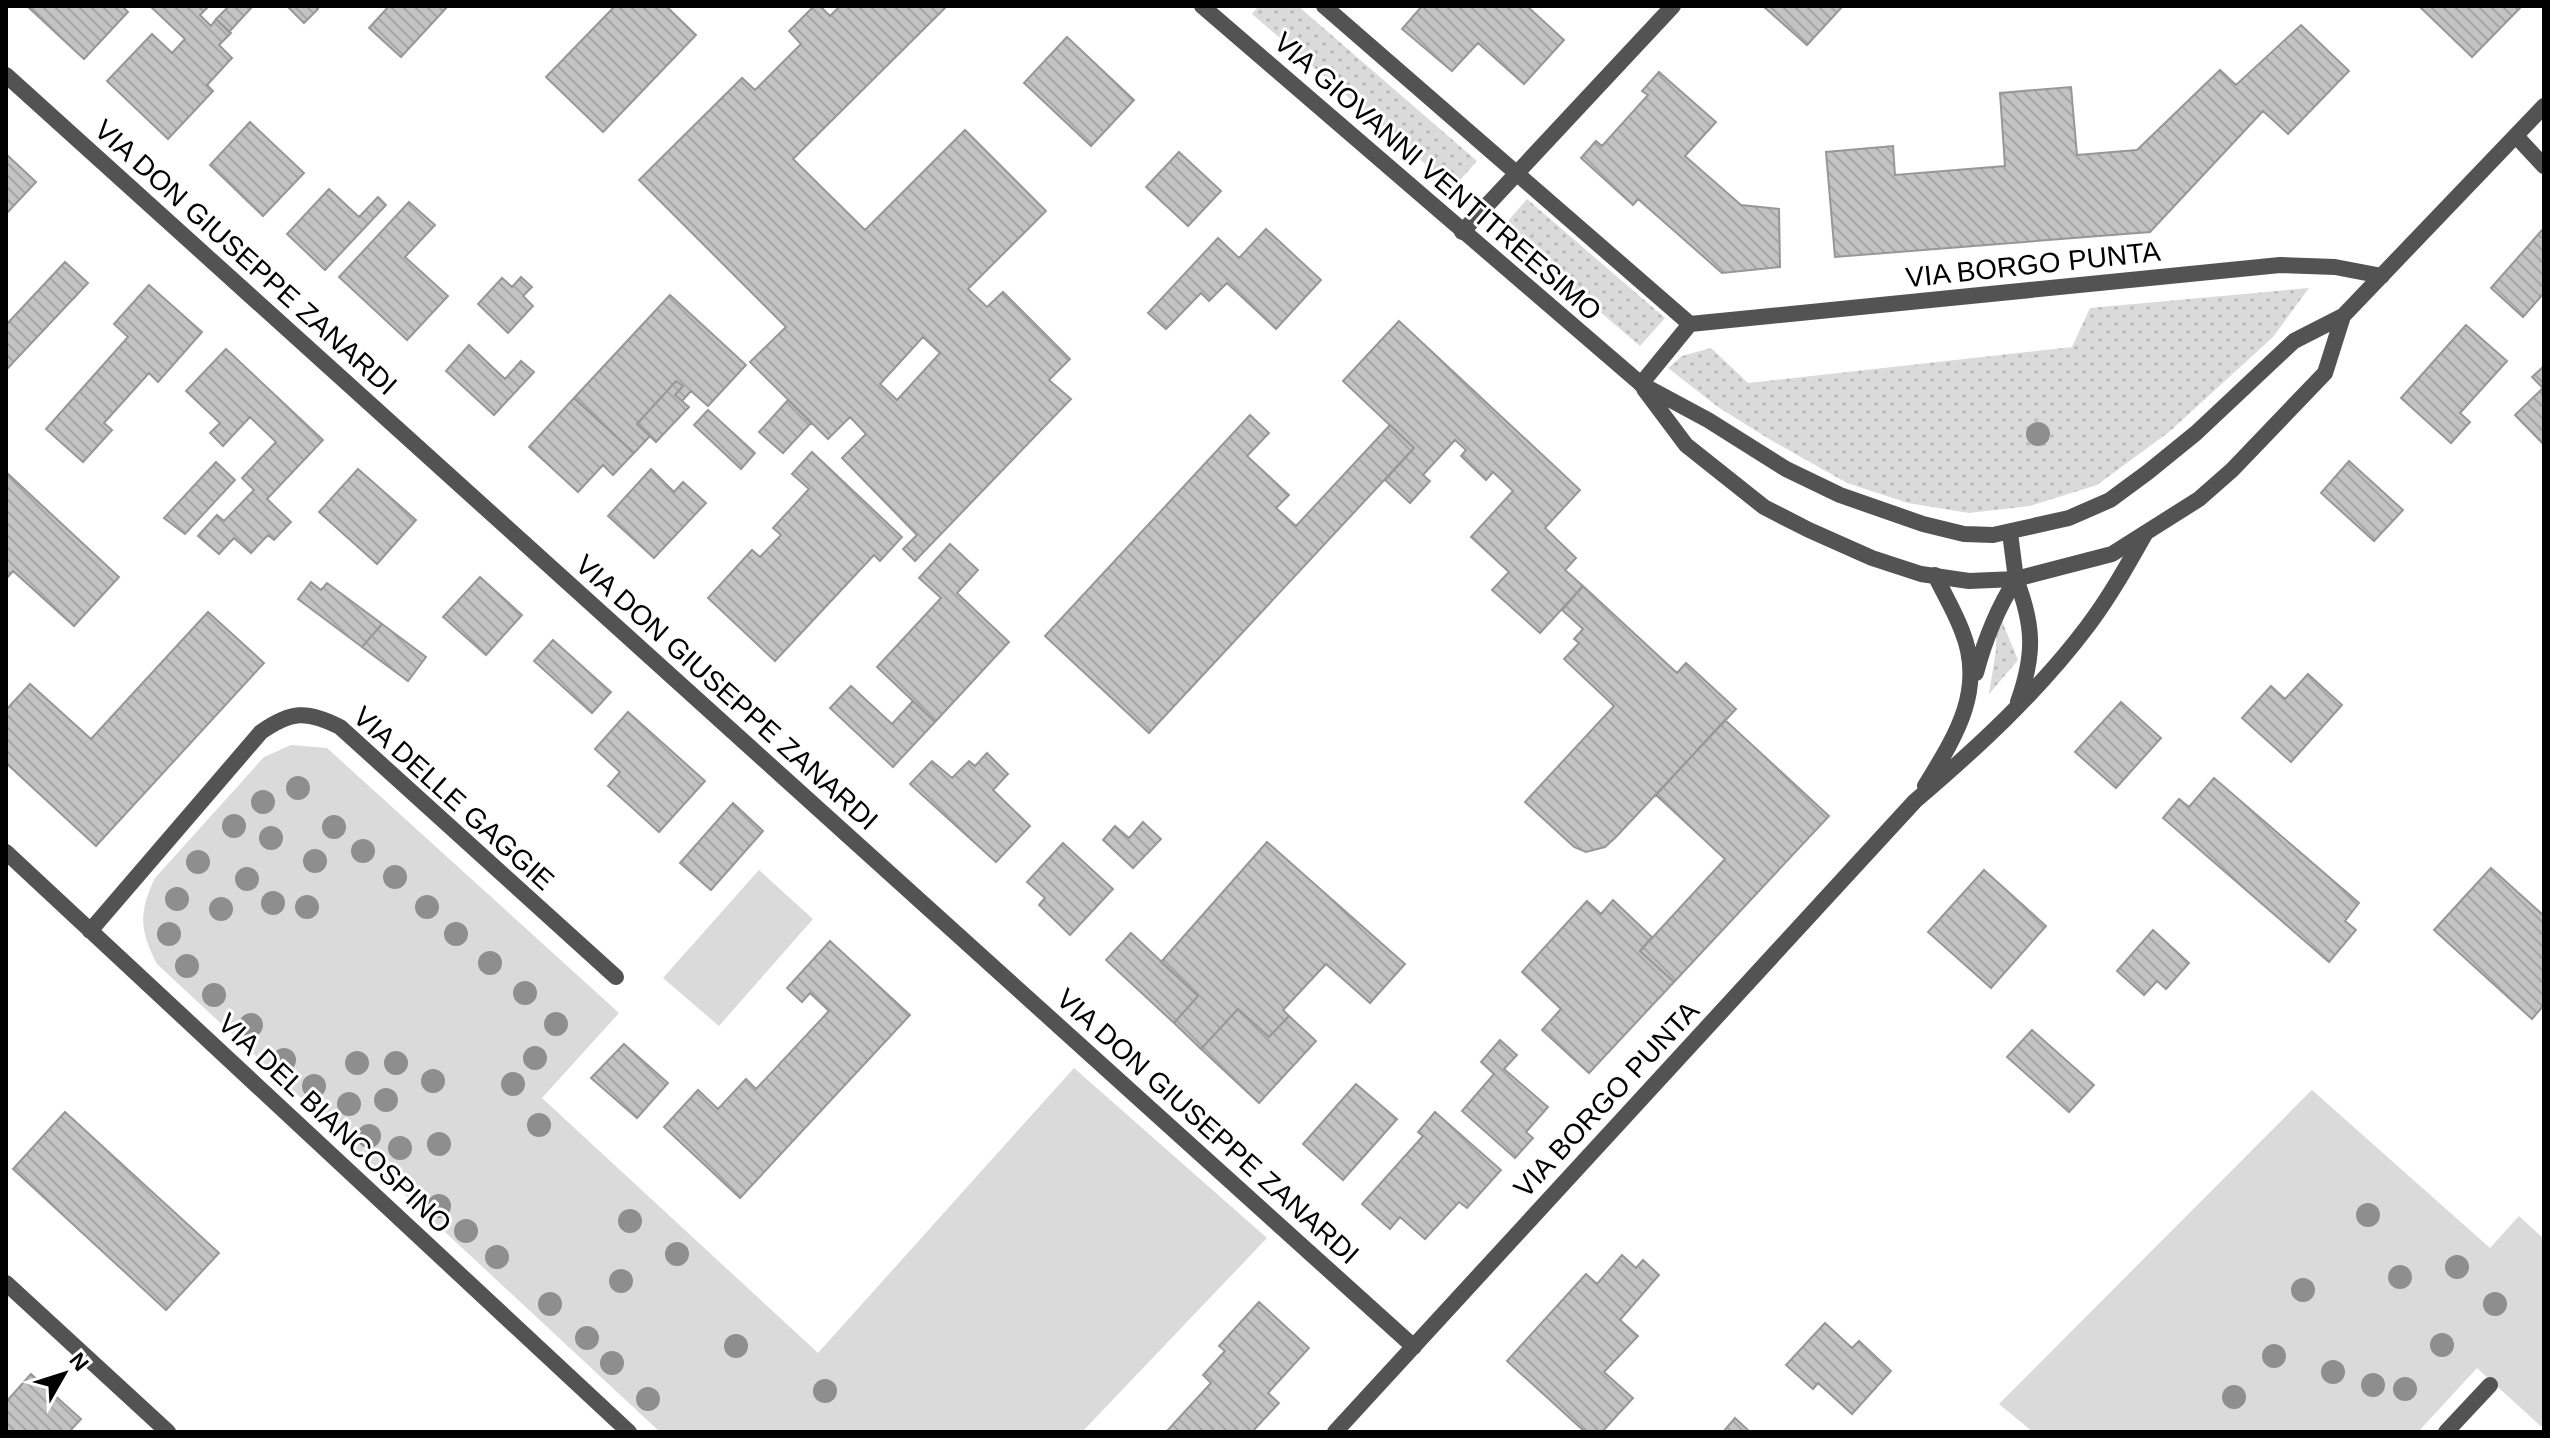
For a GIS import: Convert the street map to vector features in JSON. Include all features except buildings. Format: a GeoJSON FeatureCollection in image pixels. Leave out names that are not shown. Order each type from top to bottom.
{"type":"FeatureCollection","features":[{"type":"Feature","properties":{"kind":"street","name":"VIA GIOVANNI VENTITREESIMO"},"geometry":{"type":"LineString","coordinates":[[1202,6],[1641,384],[1708,420],[1786,469],[1840,495],[1923,524],[1964,534],[2010,533]]}},
{"type":"Feature","properties":{"kind":"street","name":"VIA GIOVANNI VENTITREESIMO"},"geometry":{"type":"LineString","coordinates":[[1324,6],[1690,324]]}},
{"type":"Feature","properties":{"kind":"street"},"geometry":{"type":"LineString","coordinates":[[1462,232],[1673,6]]}},
{"type":"Feature","properties":{"kind":"street","name":"VIA DON GIUSEPPE ZANARDI"},"geometry":{"type":"LineString","coordinates":[[6,75],[1414,1347]]}},
{"type":"Feature","properties":{"kind":"street","name":"VIA BORGO PUNTA"},"geometry":{"type":"LineString","coordinates":[[2010,533],[2069,518],[2110,500],[2196,433],[2294,341],[2343,316],[2544,106]]}},
{"type":"Feature","properties":{"kind":"street"},"geometry":{"type":"LineString","coordinates":[[2516,136],[2544,166]]}},
{"type":"Feature","properties":{"kind":"street","name":"VIA BORGO PUNTA"},"geometry":{"type":"LineString","coordinates":[[1690,324],[2280,265],[2335,267],[2382,276]]}},
{"type":"Feature","properties":{"kind":"street","name":"VIA BORGO PUNTA"},"geometry":{"type":"LineString","coordinates":[[1915,801],[1955,736],[1989,630],[2001,602],[2016,579],[2112,554],[2199,499],[2232,470],[2325,373],[2343,316]]}},
{"type":"Feature","properties":{"kind":"street"},"geometry":{"type":"LineString","coordinates":[[1641,384],[1690,324]]}},
{"type":"Feature","properties":{"kind":"street","name":"VIA GIOVANNI VENTITREESIMO"},"geometry":{"type":"LineString","coordinates":[[1641,384],[1686,445],[1764,507],[1872,558],[1921,574],[1969,581],[2016,579]]}},
{"type":"Feature","properties":{"kind":"street"},"geometry":{"type":"LineString","coordinates":[[2010,533],[2016,579]]}},
{"type":"Feature","properties":{"kind":"street","name":"VIA BORGO PUNTA"},"geometry":{"type":"LineString","coordinates":[[1335,1432],[1915,801],[1967,757],[2016,708],[2086,628],[2116,585],[2145,534]]}},
{"type":"Feature","properties":{"kind":"street","name":"VIA BORGO PUNTA"},"geometry":{"type":"LineString","coordinates":[[1935,575],[1962,631],[1972,665],[1968,700]]}},
{"type":"Feature","properties":{"kind":"street","name":"VIA BORGO PUNTA"},"geometry":{"type":"LineString","coordinates":[[2016,579],[2026,606],[2030,654],[2028,672],[2016,708]]}},
{"type":"Feature","properties":{"kind":"street","name":"VIA DELLE GAGGIE"},"geometry":{"type":"LineString","coordinates":[[90,931],[261,732],[280,719],[300,714],[320,717],[340,727],[616,977]]}},
{"type":"Feature","properties":{"kind":"street","name":"VIA DEL BIANCOSPINO"},"geometry":{"type":"LineString","coordinates":[[6,852],[629,1432]]}},
{"type":"Feature","properties":{"kind":"street"},"geometry":{"type":"LineString","coordinates":[[6,1283],[168,1432]]}},
{"type":"Feature","properties":{"kind":"street"},"geometry":{"type":"LineString","coordinates":[[2446,1432],[2490,1385]]}},
{"type":"Feature","properties":{"kind":"shaded area"},"geometry":{"type":"Polygon","coordinates":[[[1259,6],[1298,6],[1477,161],[1453,188],[1252,14],[1259,6]]]}},
{"type":"Feature","properties":{"kind":"shaded area"},"geometry":{"type":"Polygon","coordinates":[[[1527,199],[1665,318],[1640,346],[1502,228],[1527,199]]]}},
{"type":"Feature","properties":{"kind":"shaded area"},"geometry":{"type":"Polygon","coordinates":[[[2309,288],[2273,337],[2169,432],[2097,485],[2030,506],[1969,513],[1908,503],[1847,483],[1718,407],[1668,368],[1682,356],[1711,348],[1748,383],[2072,347],[2090,308],[2309,288]]]}},
{"type":"Feature","properties":{"kind":"shaded area"},"geometry":{"type":"Polygon","coordinates":[[[1997,609],[2018,660],[1989,694],[1996,650],[1997,609]]]}},
{"type":"Feature","properties":{"kind":"shaded area"},"geometry":{"type":"Polygon","coordinates":[[[291,745],[327,748],[619,1013],[542,1098],[818,1353],[1074,1068],[1267,1238],[1082,1432],[660,1432],[157,964],[147,942],[143,922],[155,878],[264,757],[291,745]]]}},
{"type":"Feature","properties":{"kind":"shaded area"},"geometry":{"type":"Polygon","coordinates":[[[759,870],[813,919],[719,1026],[663,978],[759,870]]]}},
{"type":"Feature","properties":{"kind":"shaded area"},"geometry":{"type":"Polygon","coordinates":[[[2312,1090],[2490,1248],[2519,1216],[2544,1239],[2544,1429],[2477,1368],[2418,1432],[2033,1432],[1999,1404],[2312,1090]]]}}]}
